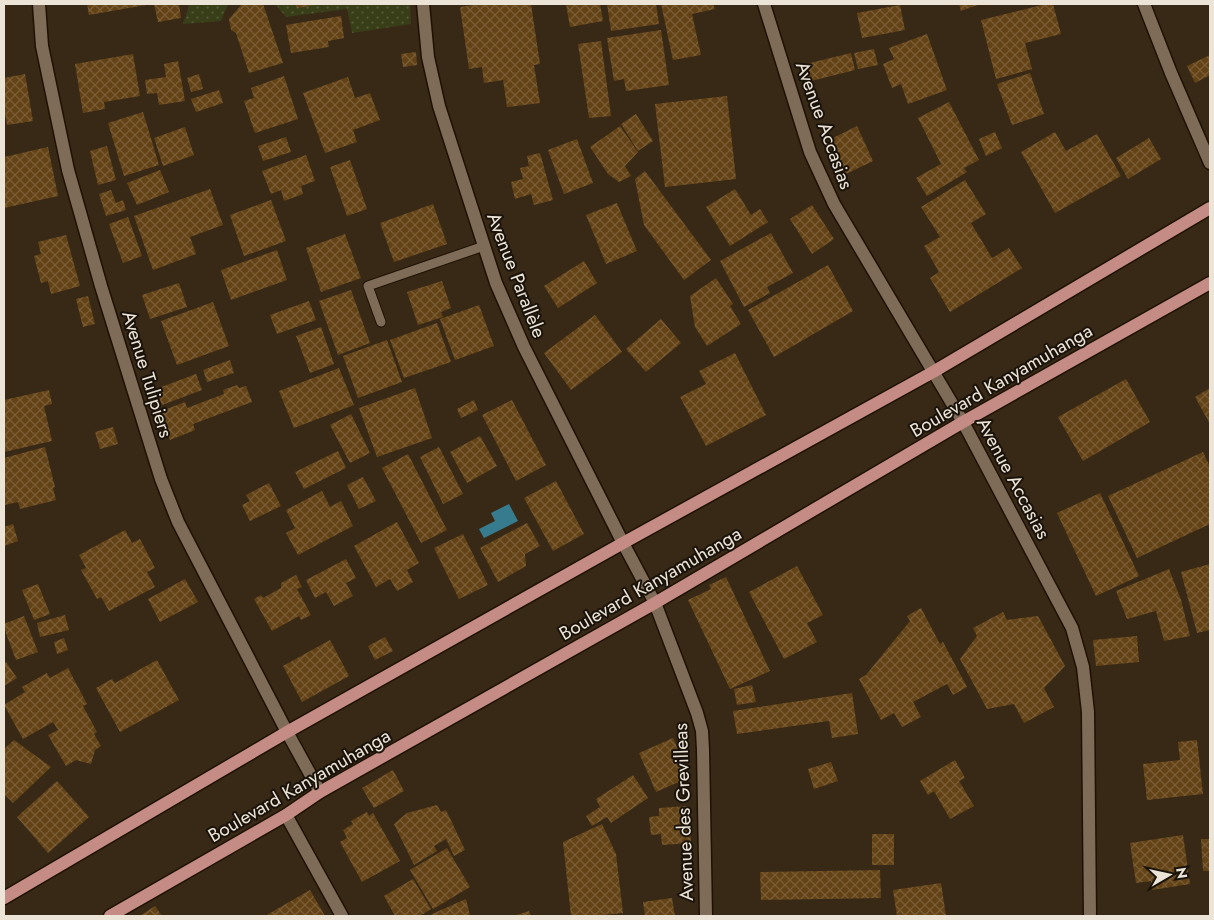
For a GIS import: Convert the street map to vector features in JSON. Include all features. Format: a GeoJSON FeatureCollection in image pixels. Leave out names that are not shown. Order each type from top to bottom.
{"type":"FeatureCollection","features":[{"type":"Feature","properties":{"kind":"main road"},"geometry":{"type":"LineString","coordinates":[[4,898],[287,732],[623,543],[933,372],[1210,208]]}},
{"type":"Feature","properties":{"kind":"main road","name":"Boulevard Kanyamuhanga"},"geometry":{"type":"LineString","coordinates":[[110,916],[286,815],[320,792],[656,603],[963,422],[1210,283]]}},
{"type":"Feature","properties":{"kind":"street","name":"Avenue Tulipiers"},"geometry":{"type":"LineString","coordinates":[[39,4],[42,46],[68,170],[101,286],[161,479],[178,522],[320,792]]}},
{"type":"Feature","properties":{"kind":"street","name":"Avenue Parallèle"},"geometry":{"type":"LineString","coordinates":[[423,4],[428,57],[439,106],[496,283],[524,347],[623,543]]}},
{"type":"Feature","properties":{"kind":"street","name":"Avenue Accasias"},"geometry":{"type":"LineString","coordinates":[[764,4],[810,152],[834,204],[963,422],[1072,628],[1082,667],[1088,712],[1090,916]]}},
{"type":"Feature","properties":{"kind":"street"},"geometry":{"type":"LineString","coordinates":[[1144,4],[1171,73],[1210,163]]}},
{"type":"Feature","properties":{"kind":"street","name":"Avenue des Grevilleas"},"geometry":{"type":"LineString","coordinates":[[623,543],[656,603],[702,731],[706,916]]}},
{"type":"Feature","properties":{"kind":"street"},"geometry":{"type":"LineString","coordinates":[[286,815],[342,916]]}},
{"type":"Feature","properties":{"kind":"lane"},"geometry":{"type":"LineString","coordinates":[[381,322],[368,286],[484,246]]}},
{"type":"Feature","properties":{"kind":"green space"},"geometry":{"type":"Polygon","coordinates":[[[186,4],[228,4],[221,21],[183,24],[189,6],[186,4]]]}},
{"type":"Feature","properties":{"kind":"green space"},"geometry":{"type":"Polygon","coordinates":[[[275,4],[410,4],[411,24],[352,33],[347,9],[286,17],[275,4]]]}},
{"type":"Feature","properties":{"kind":"water"},"geometry":{"type":"Polygon","coordinates":[[[509,504],[518,521],[484,538],[479,529],[495,521],[491,513],[509,504]]]}},
{"type":"Feature","properties":{"kind":"building"},"geometry":{"type":"Polygon","coordinates":[[[87,4],[146,4],[146,5],[89,15],[87,4]]]}},
{"type":"Feature","properties":{"kind":"building"},"geometry":{"type":"Polygon","coordinates":[[[154,4],[179,4],[181,18],[158,22],[154,4]]]}},
{"type":"Feature","properties":{"kind":"building"},"geometry":{"type":"Polygon","coordinates":[[[242,4],[263,4],[283,63],[249,73],[236,33],[231,30],[229,19],[242,4]]]}},
{"type":"Feature","properties":{"kind":"building"},"geometry":{"type":"Polygon","coordinates":[[[296,4],[315,4],[315,5],[297,8],[296,4]]]}},
{"type":"Feature","properties":{"kind":"building"},"geometry":{"type":"Polygon","coordinates":[[[473,4],[531,4],[540,64],[534,65],[540,103],[507,107],[503,80],[484,83],[482,67],[469,69],[460,7],[473,4]]]}},
{"type":"Feature","properties":{"kind":"building"},"geometry":{"type":"Polygon","coordinates":[[[566,4],[600,4],[603,21],[570,27],[566,4]]]}},
{"type":"Feature","properties":{"kind":"building"},"geometry":{"type":"Polygon","coordinates":[[[607,4],[656,4],[659,24],[611,31],[607,4]]]}},
{"type":"Feature","properties":{"kind":"building"},"geometry":{"type":"Polygon","coordinates":[[[661,4],[713,4],[715,9],[692,14],[701,55],[673,60],[661,4]]]}},
{"type":"Feature","properties":{"kind":"building"},"geometry":{"type":"Polygon","coordinates":[[[959,4],[980,4],[961,11],[959,4]]]}},
{"type":"Feature","properties":{"kind":"building"},"geometry":{"type":"Polygon","coordinates":[[[1046,4],[1053,4],[1061,34],[1025,43],[1032,69],[996,79],[981,20],[1046,4]]]}},
{"type":"Feature","properties":{"kind":"building"},"geometry":{"type":"Polygon","coordinates":[[[900,5],[905,30],[862,38],[857,13],[900,5]]]}},
{"type":"Feature","properties":{"kind":"building"},"geometry":{"type":"Polygon","coordinates":[[[341,16],[344,38],[328,41],[329,47],[291,53],[286,25],[341,16]]]}},
{"type":"Feature","properties":{"kind":"building"},"geometry":{"type":"Polygon","coordinates":[[[661,30],[669,85],[626,91],[624,79],[614,81],[607,38],[661,30]]]}},
{"type":"Feature","properties":{"kind":"building"},"geometry":{"type":"Polygon","coordinates":[[[927,34],[947,90],[908,104],[901,84],[892,88],[883,64],[894,59],[889,48],[927,34]]]}},
{"type":"Feature","properties":{"kind":"building"},"geometry":{"type":"Polygon","coordinates":[[[601,41],[611,116],[589,118],[578,44],[601,41]]]}},
{"type":"Feature","properties":{"kind":"building"},"geometry":{"type":"Polygon","coordinates":[[[874,49],[878,65],[858,69],[854,53],[874,49]]]}},
{"type":"Feature","properties":{"kind":"building"},"geometry":{"type":"Polygon","coordinates":[[[416,52],[417,65],[403,67],[401,54],[416,52]]]}},
{"type":"Feature","properties":{"kind":"building"},"geometry":{"type":"Polygon","coordinates":[[[851,53],[855,70],[807,82],[802,65],[851,53]]]}},
{"type":"Feature","properties":{"kind":"building"},"geometry":{"type":"Polygon","coordinates":[[[133,54],[140,96],[104,102],[105,109],[83,113],[75,64],[133,54]]]}},
{"type":"Feature","properties":{"kind":"building"},"geometry":{"type":"Polygon","coordinates":[[[1210,55],[1210,75],[1195,83],[1187,66],[1210,55]]]}},
{"type":"Feature","properties":{"kind":"building"},"geometry":{"type":"Polygon","coordinates":[[[178,61],[185,101],[159,105],[157,93],[147,94],[145,80],[166,77],[164,64],[178,61]]]}},
{"type":"Feature","properties":{"kind":"building"},"geometry":{"type":"Polygon","coordinates":[[[1030,73],[1044,114],[1012,125],[997,84],[1030,73]]]}},
{"type":"Feature","properties":{"kind":"building"},"geometry":{"type":"Polygon","coordinates":[[[25,74],[33,121],[7,125],[4,108],[4,78],[25,74]]]}},
{"type":"Feature","properties":{"kind":"building"},"geometry":{"type":"Polygon","coordinates":[[[199,74],[203,89],[191,92],[187,78],[199,74]]]}},
{"type":"Feature","properties":{"kind":"building"},"geometry":{"type":"Polygon","coordinates":[[[284,76],[298,119],[255,133],[244,101],[254,98],[251,88],[284,76]]]}},
{"type":"Feature","properties":{"kind":"building"},"geometry":{"type":"Polygon","coordinates":[[[348,77],[355,98],[370,93],[380,120],[353,130],[357,142],[325,153],[303,93],[348,77]]]}},
{"type":"Feature","properties":{"kind":"building"},"geometry":{"type":"Polygon","coordinates":[[[219,90],[223,103],[196,112],[191,99],[219,90]]]}},
{"type":"Feature","properties":{"kind":"building"},"geometry":{"type":"Polygon","coordinates":[[[727,96],[736,179],[665,187],[655,104],[727,96]]]}},
{"type":"Feature","properties":{"kind":"building"},"geometry":{"type":"Polygon","coordinates":[[[949,102],[979,160],[964,168],[967,172],[927,196],[916,178],[941,164],[918,118],[949,102]]]}},
{"type":"Feature","properties":{"kind":"building"},"geometry":{"type":"Polygon","coordinates":[[[143,112],[159,165],[124,176],[108,123],[143,112]]]}},
{"type":"Feature","properties":{"kind":"building"},"geometry":{"type":"Polygon","coordinates":[[[636,114],[653,141],[638,151],[621,124],[636,114]]]}},
{"type":"Feature","properties":{"kind":"building"},"geometry":{"type":"Polygon","coordinates":[[[620,126],[638,152],[625,166],[631,176],[619,182],[608,174],[590,147],[620,126]]]}},
{"type":"Feature","properties":{"kind":"building"},"geometry":{"type":"Polygon","coordinates":[[[857,126],[873,161],[846,174],[829,140],[857,126]]]}},
{"type":"Feature","properties":{"kind":"building"},"geometry":{"type":"Polygon","coordinates":[[[185,127],[194,155],[163,166],[154,138],[185,127]]]}},
{"type":"Feature","properties":{"kind":"building"},"geometry":{"type":"Polygon","coordinates":[[[995,132],[1002,148],[986,156],[979,139],[995,132]]]}},
{"type":"Feature","properties":{"kind":"building"},"geometry":{"type":"Polygon","coordinates":[[[1055,132],[1066,151],[1097,134],[1121,176],[1055,213],[1021,152],[1055,132]]]}},
{"type":"Feature","properties":{"kind":"building"},"geometry":{"type":"Polygon","coordinates":[[[286,137],[291,152],[263,161],[258,146],[286,137]]]}},
{"type":"Feature","properties":{"kind":"building"},"geometry":{"type":"Polygon","coordinates":[[[1149,138],[1161,159],[1128,179],[1116,158],[1149,138]]]}},
{"type":"Feature","properties":{"kind":"building"},"geometry":{"type":"Polygon","coordinates":[[[577,139],[593,183],[564,194],[548,150],[577,139]]]}},
{"type":"Feature","properties":{"kind":"building"},"geometry":{"type":"Polygon","coordinates":[[[107,146],[116,180],[98,185],[90,151],[107,146]]]}},
{"type":"Feature","properties":{"kind":"building"},"geometry":{"type":"Polygon","coordinates":[[[48,147],[58,196],[4,208],[4,157],[48,147]]]}},
{"type":"Feature","properties":{"kind":"building"},"geometry":{"type":"Polygon","coordinates":[[[540,153],[553,200],[534,205],[531,194],[515,199],[511,182],[523,179],[520,168],[529,166],[527,156],[540,153]]]}},
{"type":"Feature","properties":{"kind":"building"},"geometry":{"type":"Polygon","coordinates":[[[306,155],[315,181],[301,186],[303,194],[284,201],[281,190],[271,194],[262,171],[306,155]]]}},
{"type":"Feature","properties":{"kind":"building"},"geometry":{"type":"Polygon","coordinates":[[[350,160],[367,209],[347,216],[330,167],[350,160]]]}},
{"type":"Feature","properties":{"kind":"building"},"geometry":{"type":"Polygon","coordinates":[[[160,170],[169,192],[137,205],[127,183],[160,170]]]}},
{"type":"Feature","properties":{"kind":"building"},"geometry":{"type":"Polygon","coordinates":[[[645,171],[711,260],[684,280],[644,225],[635,179],[645,171]]]}},
{"type":"Feature","properties":{"kind":"building"},"geometry":{"type":"Polygon","coordinates":[[[965,180],[986,214],[971,223],[992,258],[1009,248],[1022,268],[950,312],[930,278],[939,272],[924,246],[940,237],[921,207],[965,180]]]}},
{"type":"Feature","properties":{"kind":"building"},"geometry":{"type":"Polygon","coordinates":[[[210,189],[223,225],[190,237],[196,254],[153,270],[134,216],[210,189]]]}},
{"type":"Feature","properties":{"kind":"building"},"geometry":{"type":"Polygon","coordinates":[[[735,189],[751,215],[760,209],[768,222],[730,246],[706,207],[735,189]]]}},
{"type":"Feature","properties":{"kind":"building"},"geometry":{"type":"Polygon","coordinates":[[[111,190],[116,203],[123,200],[126,210],[106,216],[99,194],[111,190]]]}},
{"type":"Feature","properties":{"kind":"building"},"geometry":{"type":"Polygon","coordinates":[[[271,200],[286,241],[244,256],[230,215],[271,200]]]}},
{"type":"Feature","properties":{"kind":"building"},"geometry":{"type":"Polygon","coordinates":[[[617,203],[637,251],[606,264],[586,215],[617,203]]]}},
{"type":"Feature","properties":{"kind":"building"},"geometry":{"type":"Polygon","coordinates":[[[433,204],[447,244],[394,262],[380,223],[433,204]]]}},
{"type":"Feature","properties":{"kind":"building"},"geometry":{"type":"Polygon","coordinates":[[[812,205],[834,239],[812,254],[790,219],[812,205]]]}},
{"type":"Feature","properties":{"kind":"building"},"geometry":{"type":"Polygon","coordinates":[[[128,217],[142,256],[123,263],[109,224],[128,217]]]}},
{"type":"Feature","properties":{"kind":"building"},"geometry":{"type":"Polygon","coordinates":[[[771,233],[793,273],[767,287],[770,293],[744,307],[720,261],[771,233]]]}},
{"type":"Feature","properties":{"kind":"building"},"geometry":{"type":"Polygon","coordinates":[[[345,234],[361,278],[321,292],[306,248],[345,234]]]}},
{"type":"Feature","properties":{"kind":"building"},"geometry":{"type":"Polygon","coordinates":[[[66,235],[80,286],[51,294],[48,281],[41,283],[34,256],[41,254],[38,242],[66,235]]]}},
{"type":"Feature","properties":{"kind":"building"},"geometry":{"type":"Polygon","coordinates":[[[277,250],[287,280],[231,300],[221,270],[277,250]]]}},
{"type":"Feature","properties":{"kind":"building"},"geometry":{"type":"Polygon","coordinates":[[[584,261],[597,283],[558,308],[544,286],[584,261]]]}},
{"type":"Feature","properties":{"kind":"building"},"geometry":{"type":"Polygon","coordinates":[[[828,265],[853,311],[774,357],[748,310],[828,265]]]}},
{"type":"Feature","properties":{"kind":"building"},"geometry":{"type":"Polygon","coordinates":[[[716,278],[733,304],[730,306],[741,324],[707,346],[695,327],[690,296],[716,278]]]}},
{"type":"Feature","properties":{"kind":"building"},"geometry":{"type":"Polygon","coordinates":[[[442,281],[451,308],[441,312],[443,317],[418,325],[407,292],[442,281]]]}},
{"type":"Feature","properties":{"kind":"building"},"geometry":{"type":"Polygon","coordinates":[[[179,283],[187,307],[150,319],[142,295],[179,283]]]}},
{"type":"Feature","properties":{"kind":"building"},"geometry":{"type":"Polygon","coordinates":[[[351,290],[370,343],[338,355],[319,301],[351,290]]]}},
{"type":"Feature","properties":{"kind":"building"},"geometry":{"type":"Polygon","coordinates":[[[88,296],[95,324],[83,327],[76,299],[88,296]]]}},
{"type":"Feature","properties":{"kind":"building"},"geometry":{"type":"Polygon","coordinates":[[[309,301],[316,320],[277,334],[270,315],[309,301]]]}},
{"type":"Feature","properties":{"kind":"building"},"geometry":{"type":"Polygon","coordinates":[[[213,302],[229,346],[177,365],[161,321],[213,302]]]}},
{"type":"Feature","properties":{"kind":"building"},"geometry":{"type":"Polygon","coordinates":[[[479,305],[494,346],[455,360],[440,319],[479,305]]]}},
{"type":"Feature","properties":{"kind":"building"},"geometry":{"type":"Polygon","coordinates":[[[595,315],[622,352],[571,390],[544,353],[595,315]]]}},
{"type":"Feature","properties":{"kind":"building"},"geometry":{"type":"Polygon","coordinates":[[[661,319],[681,343],[646,372],[626,349],[661,319]]]}},
{"type":"Feature","properties":{"kind":"building"},"geometry":{"type":"Polygon","coordinates":[[[437,323],[451,362],[404,378],[390,340],[437,323]]]}},
{"type":"Feature","properties":{"kind":"building"},"geometry":{"type":"Polygon","coordinates":[[[321,327],[334,364],[310,373],[296,336],[321,327]]]}},
{"type":"Feature","properties":{"kind":"building"},"geometry":{"type":"Polygon","coordinates":[[[387,340],[402,382],[358,398],[343,356],[387,340]]]}},
{"type":"Feature","properties":{"kind":"building"},"geometry":{"type":"Polygon","coordinates":[[[735,353],[766,415],[706,446],[680,397],[706,384],[699,371],[735,353]]]}},
{"type":"Feature","properties":{"kind":"building"},"geometry":{"type":"Polygon","coordinates":[[[230,360],[234,373],[207,382],[203,370],[230,360]]]}},
{"type":"Feature","properties":{"kind":"building"},"geometry":{"type":"Polygon","coordinates":[[[339,368],[354,405],[294,428],[279,391],[339,368]]]}},
{"type":"Feature","properties":{"kind":"building"},"geometry":{"type":"Polygon","coordinates":[[[196,374],[202,390],[162,405],[156,389],[196,374]]]}},
{"type":"Feature","properties":{"kind":"building"},"geometry":{"type":"Polygon","coordinates":[[[1126,379],[1150,422],[1083,461],[1058,417],[1126,379]]]}},
{"type":"Feature","properties":{"kind":"building"},"geometry":{"type":"Polygon","coordinates":[[[237,385],[239,388],[246,386],[252,402],[193,424],[195,430],[170,440],[159,412],[185,402],[187,408],[224,394],[223,390],[237,385]]]}},
{"type":"Feature","properties":{"kind":"building"},"geometry":{"type":"Polygon","coordinates":[[[415,388],[432,438],[377,457],[359,408],[415,388]]]}},
{"type":"Feature","properties":{"kind":"building"},"geometry":{"type":"Polygon","coordinates":[[[1210,388],[1210,424],[1195,397],[1210,388]]]}},
{"type":"Feature","properties":{"kind":"building"},"geometry":{"type":"Polygon","coordinates":[[[49,390],[52,404],[44,406],[52,441],[4,452],[4,400],[49,390]]]}},
{"type":"Feature","properties":{"kind":"building"},"geometry":{"type":"Polygon","coordinates":[[[474,400],[478,410],[461,418],[457,409],[474,400]]]}},
{"type":"Feature","properties":{"kind":"building"},"geometry":{"type":"Polygon","coordinates":[[[512,400],[546,465],[516,481],[482,415],[512,400]]]}},
{"type":"Feature","properties":{"kind":"building"},"geometry":{"type":"Polygon","coordinates":[[[351,414],[370,453],[350,463],[330,425],[351,414]]]}},
{"type":"Feature","properties":{"kind":"building"},"geometry":{"type":"Polygon","coordinates":[[[113,427],[118,444],[100,449],[95,432],[113,427]]]}},
{"type":"Feature","properties":{"kind":"building"},"geometry":{"type":"Polygon","coordinates":[[[480,436],[497,466],[467,483],[450,452],[480,436]]]}},
{"type":"Feature","properties":{"kind":"building"},"geometry":{"type":"Polygon","coordinates":[[[45,447],[55,487],[53,488],[56,500],[20,509],[18,502],[5,505],[4,458],[45,447]]]}},
{"type":"Feature","properties":{"kind":"building"},"geometry":{"type":"Polygon","coordinates":[[[439,447],[463,494],[443,504],[420,457],[439,447]]]}},
{"type":"Feature","properties":{"kind":"building"},"geometry":{"type":"Polygon","coordinates":[[[338,451],[346,468],[304,489],[295,472],[338,451]]]}},
{"type":"Feature","properties":{"kind":"building"},"geometry":{"type":"Polygon","coordinates":[[[1203,452],[1210,467],[1210,524],[1137,558],[1108,496],[1203,452]]]}},
{"type":"Feature","properties":{"kind":"building"},"geometry":{"type":"Polygon","coordinates":[[[408,454],[447,530],[421,543],[382,468],[408,454]]]}},
{"type":"Feature","properties":{"kind":"building"},"geometry":{"type":"Polygon","coordinates":[[[363,477],[376,501],[359,509],[347,485],[363,477]]]}},
{"type":"Feature","properties":{"kind":"building"},"geometry":{"type":"Polygon","coordinates":[[[556,481],[584,534],[553,551],[524,498],[556,481]]]}},
{"type":"Feature","properties":{"kind":"building"},"geometry":{"type":"Polygon","coordinates":[[[269,483],[281,506],[250,521],[242,505],[250,501],[246,495],[269,483]]]}},
{"type":"Feature","properties":{"kind":"building"},"geometry":{"type":"Polygon","coordinates":[[[322,491],[330,507],[341,501],[353,526],[298,555],[286,533],[295,528],[286,510],[322,491]]]}},
{"type":"Feature","properties":{"kind":"building"},"geometry":{"type":"Polygon","coordinates":[[[1100,493],[1139,576],[1096,596],[1057,513],[1100,493]]]}},
{"type":"Feature","properties":{"kind":"building"},"geometry":{"type":"Polygon","coordinates":[[[397,522],[419,563],[407,570],[413,582],[397,591],[390,579],[376,587],[354,546],[397,522]]]}},
{"type":"Feature","properties":{"kind":"building"},"geometry":{"type":"Polygon","coordinates":[[[527,523],[540,546],[525,554],[526,566],[498,582],[480,548],[527,523]]]}},
{"type":"Feature","properties":{"kind":"building"},"geometry":{"type":"Polygon","coordinates":[[[13,524],[18,541],[4,546],[4,527],[13,524]]]}},
{"type":"Feature","properties":{"kind":"building"},"geometry":{"type":"Polygon","coordinates":[[[125,530],[132,543],[140,539],[155,568],[147,572],[155,587],[109,611],[101,597],[97,599],[81,570],[86,568],[79,555],[125,530]]]}},
{"type":"Feature","properties":{"kind":"building"},"geometry":{"type":"Polygon","coordinates":[[[463,534],[488,585],[459,599],[434,548],[463,534]]]}},
{"type":"Feature","properties":{"kind":"building"},"geometry":{"type":"Polygon","coordinates":[[[346,559],[356,578],[346,583],[353,596],[334,606],[326,592],[315,598],[306,580],[346,559]]]}},
{"type":"Feature","properties":{"kind":"building"},"geometry":{"type":"Polygon","coordinates":[[[1210,564],[1210,630],[1197,633],[1181,572],[1210,564]]]}},
{"type":"Feature","properties":{"kind":"building"},"geometry":{"type":"Polygon","coordinates":[[[797,566],[823,615],[807,623],[817,642],[784,659],[749,592],[797,566]]]}},
{"type":"Feature","properties":{"kind":"building"},"geometry":{"type":"Polygon","coordinates":[[[1169,569],[1181,600],[1190,636],[1164,641],[1156,611],[1127,619],[1116,591],[1169,569]]]}},
{"type":"Feature","properties":{"kind":"building"},"geometry":{"type":"Polygon","coordinates":[[[296,575],[302,587],[297,589],[311,615],[301,620],[299,616],[272,631],[254,599],[261,595],[263,598],[281,588],[281,583],[296,575]]]}},
{"type":"Feature","properties":{"kind":"building"},"geometry":{"type":"Polygon","coordinates":[[[726,577],[770,671],[730,689],[688,600],[711,589],[709,585],[726,577]]]}},
{"type":"Feature","properties":{"kind":"building"},"geometry":{"type":"Polygon","coordinates":[[[185,579],[198,602],[160,622],[148,599],[185,579]]]}},
{"type":"Feature","properties":{"kind":"building"},"geometry":{"type":"Polygon","coordinates":[[[38,584],[50,614],[34,620],[22,590],[38,584]]]}},
{"type":"Feature","properties":{"kind":"building"},"geometry":{"type":"Polygon","coordinates":[[[921,608],[940,644],[943,642],[967,687],[953,695],[947,684],[913,702],[921,717],[902,727],[894,713],[881,720],[859,679],[866,675],[910,621],[907,616],[921,608]]]}},
{"type":"Feature","properties":{"kind":"building"},"geometry":{"type":"Polygon","coordinates":[[[1003,612],[1007,620],[1038,616],[1065,666],[1044,688],[1054,707],[1024,723],[1014,704],[987,709],[960,659],[977,636],[973,628],[1003,612]]]}},
{"type":"Feature","properties":{"kind":"building"},"geometry":{"type":"Polygon","coordinates":[[[65,615],[69,630],[40,637],[37,623],[65,615]]]}},
{"type":"Feature","properties":{"kind":"building"},"geometry":{"type":"Polygon","coordinates":[[[24,616],[38,652],[16,660],[4,624],[24,616]]]}},
{"type":"Feature","properties":{"kind":"building"},"geometry":{"type":"Polygon","coordinates":[[[1137,636],[1139,662],[1096,666],[1093,640],[1137,636]]]}},
{"type":"Feature","properties":{"kind":"building"},"geometry":{"type":"Polygon","coordinates":[[[385,637],[393,651],[375,660],[368,646],[385,637]]]}},
{"type":"Feature","properties":{"kind":"building"},"geometry":{"type":"Polygon","coordinates":[[[64,638],[68,650],[57,654],[54,642],[64,638]]]}},
{"type":"Feature","properties":{"kind":"building"},"geometry":{"type":"Polygon","coordinates":[[[330,640],[349,676],[302,702],[283,666],[330,640]]]}},
{"type":"Feature","properties":{"kind":"building"},"geometry":{"type":"Polygon","coordinates":[[[157,660],[179,700],[120,732],[96,688],[112,679],[115,683],[157,660]]]}},
{"type":"Feature","properties":{"kind":"building"},"geometry":{"type":"Polygon","coordinates":[[[6,662],[17,678],[4,686],[4,663],[6,662]]]}},
{"type":"Feature","properties":{"kind":"building"},"geometry":{"type":"Polygon","coordinates":[[[68,668],[87,704],[83,706],[97,732],[94,734],[101,746],[95,750],[91,764],[76,760],[66,766],[48,735],[58,730],[53,722],[23,739],[4,705],[25,692],[22,687],[47,673],[50,678],[68,668]]]}},
{"type":"Feature","properties":{"kind":"building"},"geometry":{"type":"Polygon","coordinates":[[[752,685],[756,702],[737,705],[734,689],[752,685]]]}},
{"type":"Feature","properties":{"kind":"building"},"geometry":{"type":"Polygon","coordinates":[[[852,693],[858,734],[832,738],[829,721],[737,734],[733,711],[852,693]]]}},
{"type":"Feature","properties":{"kind":"building"},"geometry":{"type":"Polygon","coordinates":[[[673,738],[690,777],[656,792],[639,753],[673,738]]]}},
{"type":"Feature","properties":{"kind":"building"},"geometry":{"type":"Polygon","coordinates":[[[14,740],[51,767],[13,803],[4,794],[4,749],[14,740]]]}},
{"type":"Feature","properties":{"kind":"building"},"geometry":{"type":"Polygon","coordinates":[[[1197,740],[1203,794],[1147,800],[1143,764],[1180,760],[1178,742],[1197,740]]]}},
{"type":"Feature","properties":{"kind":"building"},"geometry":{"type":"Polygon","coordinates":[[[955,760],[965,778],[959,781],[974,806],[950,819],[934,791],[928,795],[920,781],[955,760]]]}},
{"type":"Feature","properties":{"kind":"building"},"geometry":{"type":"Polygon","coordinates":[[[831,762],[838,781],[814,789],[808,769],[831,762]]]}},
{"type":"Feature","properties":{"kind":"building"},"geometry":{"type":"Polygon","coordinates":[[[393,770],[404,791],[374,808],[362,788],[393,770]]]}},
{"type":"Feature","properties":{"kind":"building"},"geometry":{"type":"Polygon","coordinates":[[[633,775],[648,798],[611,823],[607,817],[592,826],[586,816],[600,807],[596,799],[633,775]]]}},
{"type":"Feature","properties":{"kind":"building"},"geometry":{"type":"Polygon","coordinates":[[[57,781],[89,817],[48,853],[17,817],[57,781]]]}},
{"type":"Feature","properties":{"kind":"building"},"geometry":{"type":"Polygon","coordinates":[[[437,805],[441,812],[446,810],[465,850],[454,856],[446,839],[434,846],[437,851],[414,865],[394,824],[407,813],[437,805]]]}},
{"type":"Feature","properties":{"kind":"building"},"geometry":{"type":"Polygon","coordinates":[[[688,806],[691,843],[662,845],[661,834],[651,835],[649,817],[659,816],[659,808],[688,806]]]}},
{"type":"Feature","properties":{"kind":"building"},"geometry":{"type":"Polygon","coordinates":[[[367,812],[369,816],[373,813],[400,861],[362,882],[340,842],[347,838],[343,830],[353,824],[351,821],[367,812]]]}},
{"type":"Feature","properties":{"kind":"building"},"geometry":{"type":"Polygon","coordinates":[[[602,824],[616,854],[623,913],[571,916],[563,842],[602,824]]]}},
{"type":"Feature","properties":{"kind":"building"},"geometry":{"type":"Polygon","coordinates":[[[872,834],[894,834],[894,865],[872,865],[872,834]]]}},
{"type":"Feature","properties":{"kind":"building"},"geometry":{"type":"Polygon","coordinates":[[[1183,835],[1190,884],[1152,890],[1151,881],[1136,883],[1130,843],[1183,835]]]}},
{"type":"Feature","properties":{"kind":"building"},"geometry":{"type":"Polygon","coordinates":[[[1201,839],[1210,839],[1210,871],[1203,871],[1201,839]]]}},
{"type":"Feature","properties":{"kind":"building"},"geometry":{"type":"Polygon","coordinates":[[[447,848],[470,887],[433,909],[410,870],[447,848]]]}},
{"type":"Feature","properties":{"kind":"building"},"geometry":{"type":"Polygon","coordinates":[[[880,870],[881,898],[761,900],[760,872],[880,870]]]}},
{"type":"Feature","properties":{"kind":"building"},"geometry":{"type":"Polygon","coordinates":[[[413,879],[431,909],[420,916],[395,916],[384,896],[413,879]]]}},
{"type":"Feature","properties":{"kind":"building"},"geometry":{"type":"Polygon","coordinates":[[[941,883],[946,916],[897,916],[893,890],[941,883]]]}},
{"type":"Feature","properties":{"kind":"building"},"geometry":{"type":"Polygon","coordinates":[[[310,890],[325,916],[265,916],[310,890]]]}},
{"type":"Feature","properties":{"kind":"building"},"geometry":{"type":"Polygon","coordinates":[[[672,898],[675,916],[645,916],[643,902],[672,898]]]}},
{"type":"Feature","properties":{"kind":"building"},"geometry":{"type":"Polygon","coordinates":[[[466,899],[470,916],[431,916],[432,914],[466,899]]]}},
{"type":"Feature","properties":{"kind":"building"},"geometry":{"type":"Polygon","coordinates":[[[155,906],[162,916],[140,916],[155,906]]]}},
{"type":"Feature","properties":{"kind":"building"},"geometry":{"type":"Polygon","coordinates":[[[529,911],[531,916],[513,916],[529,911]]]}}]}
